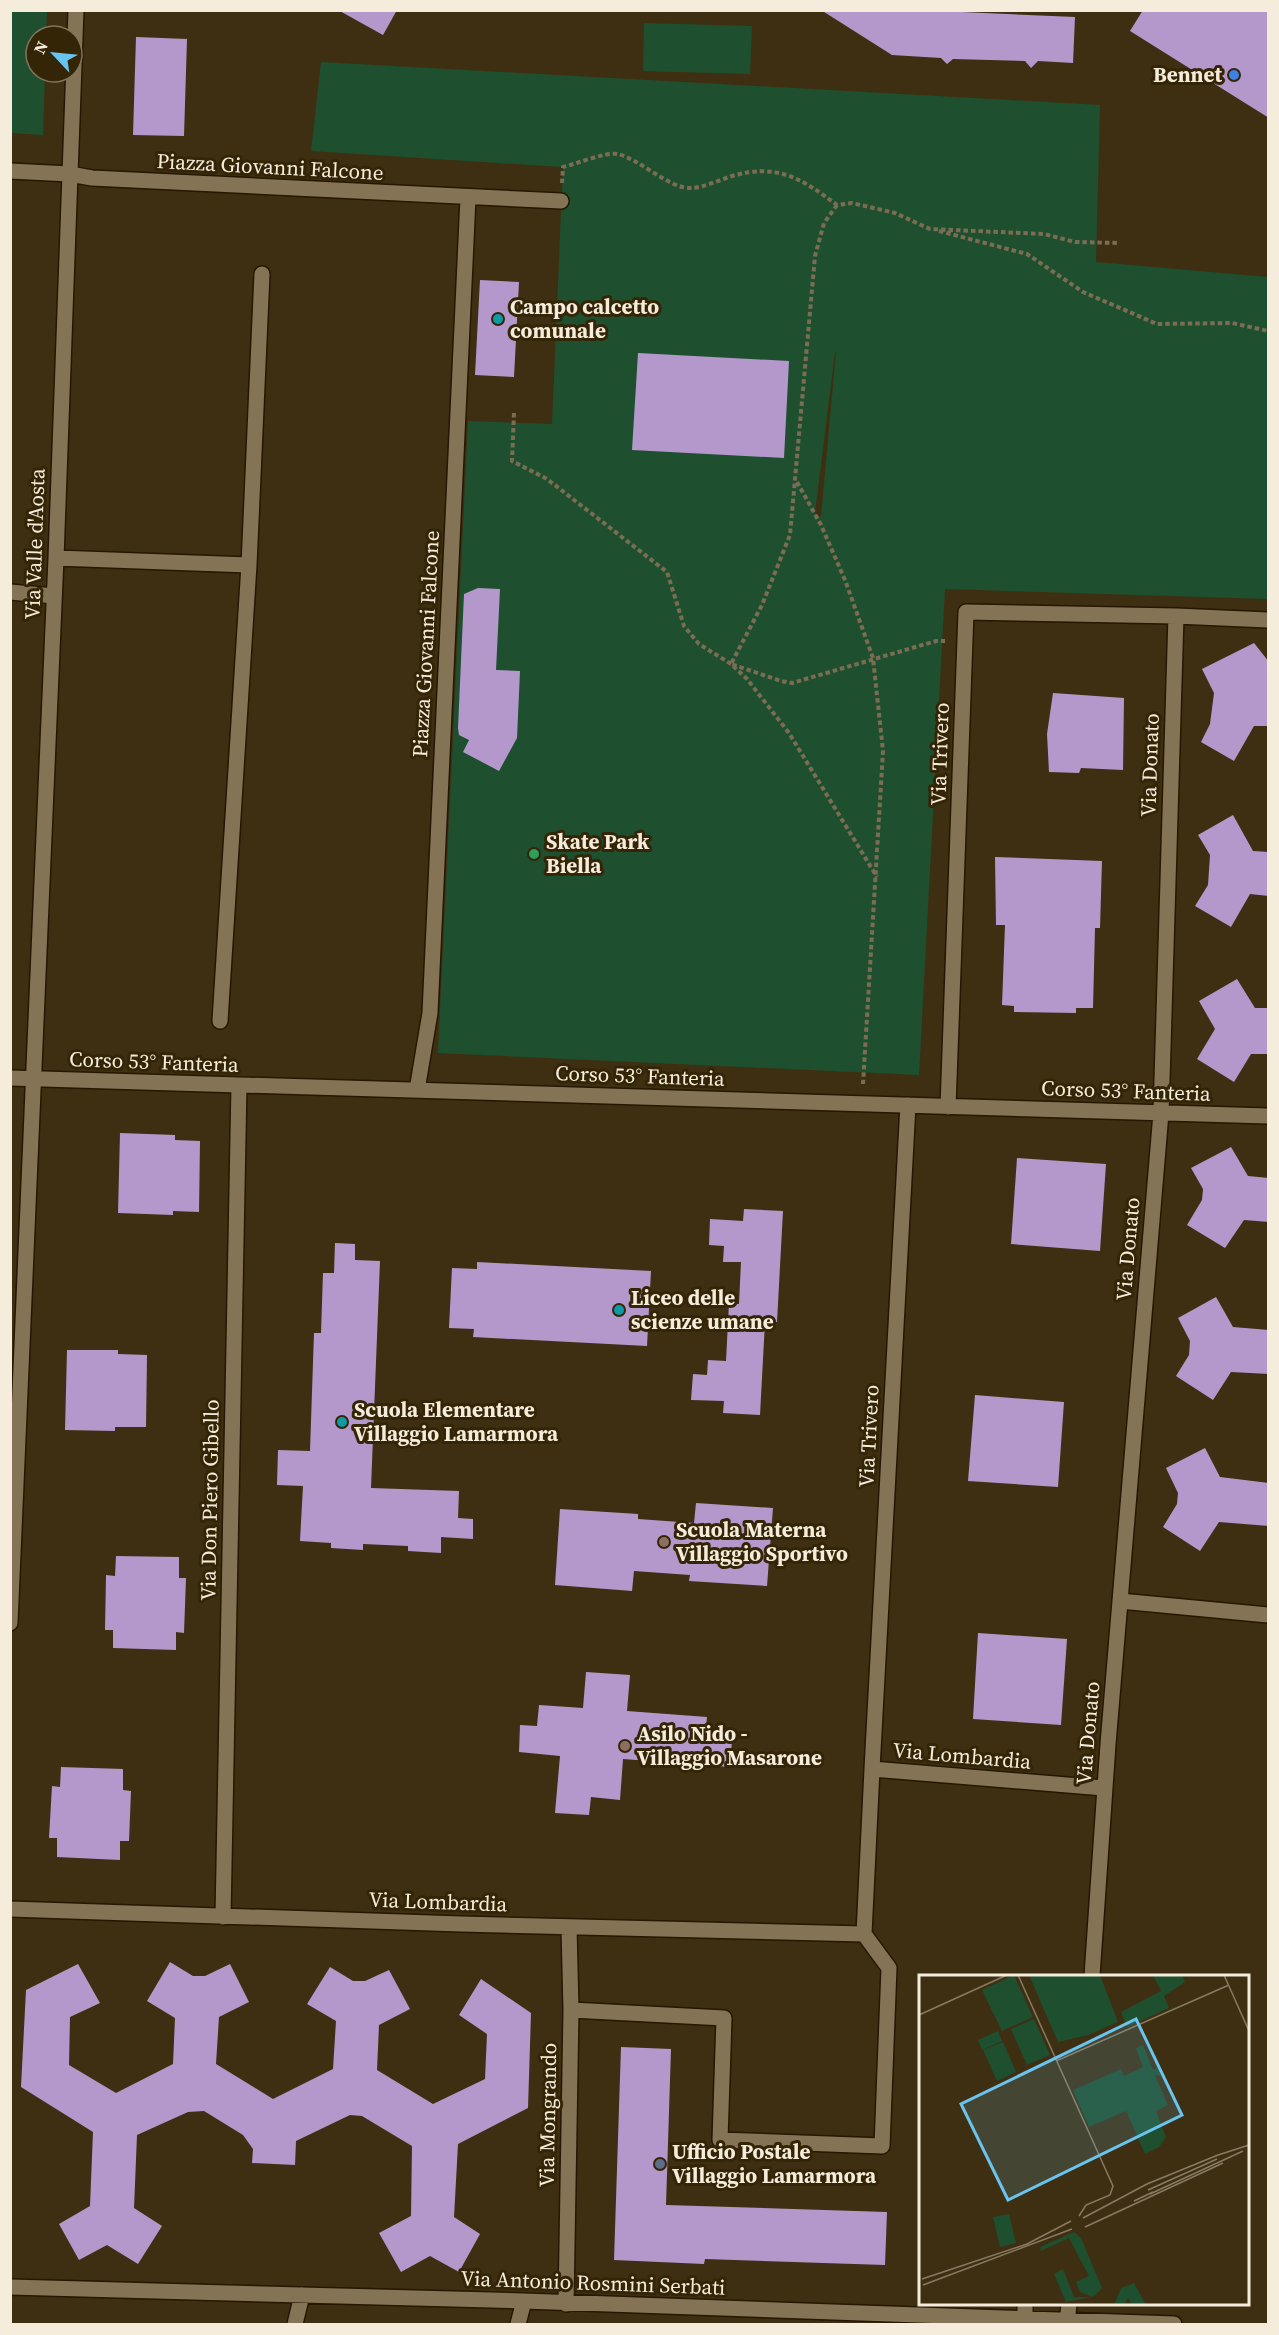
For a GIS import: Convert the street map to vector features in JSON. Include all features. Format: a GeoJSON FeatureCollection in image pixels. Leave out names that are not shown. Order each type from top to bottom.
{"type":"FeatureCollection","features":[{"type":"Feature","properties":{"kind":"street","name":"Via Valle d'Aosta"},"geometry":{"type":"LineString","coordinates":[[10,1623],[56,558],[76,10]]}},
{"type":"Feature","properties":{"kind":"street","name":"Piazza Giovanni Falcone"},"geometry":{"type":"LineString","coordinates":[[10,171],[70,174],[92,178],[561,201]]}},
{"type":"Feature","properties":{"kind":"street","name":"Piazza Giovanni Falcone"},"geometry":{"type":"LineString","coordinates":[[417,1090],[430,1013],[468,198]]}},
{"type":"Feature","properties":{"kind":"street"},"geometry":{"type":"LineString","coordinates":[[220,1021],[249,565],[262,274]]}},
{"type":"Feature","properties":{"kind":"street"},"geometry":{"type":"LineString","coordinates":[[56,558],[249,565]]}},
{"type":"Feature","properties":{"kind":"street"},"geometry":{"type":"LineString","coordinates":[[10,592],[54,596]]}},
{"type":"Feature","properties":{"kind":"street","name":"Via Trivero"},"geometry":{"type":"LineString","coordinates":[[948,1107],[966,612],[1176,616]]}},
{"type":"Feature","properties":{"kind":"street"},"geometry":{"type":"LineString","coordinates":[[1176,616],[1269,620]]}},
{"type":"Feature","properties":{"kind":"street","name":"Via Donato"},"geometry":{"type":"LineString","coordinates":[[1092,1975],[1104,1788],[1161,1113],[1176,616]]}},
{"type":"Feature","properties":{"kind":"street","name":"Corso 53° Fanteria"},"geometry":{"type":"LineString","coordinates":[[10,1078],[1269,1116]]}},
{"type":"Feature","properties":{"kind":"street","name":"Via Don Piero Gibello"},"geometry":{"type":"LineString","coordinates":[[223,1917],[239,1085]]}},
{"type":"Feature","properties":{"kind":"street","name":"Via Trivero"},"geometry":{"type":"LineString","coordinates":[[872,1770],[908,1105]]}},
{"type":"Feature","properties":{"kind":"street"},"geometry":{"type":"LineString","coordinates":[[1120,1601],[1269,1615]]}},
{"type":"Feature","properties":{"kind":"street","name":"Via Lombardia"},"geometry":{"type":"LineString","coordinates":[[10,1909],[864,1934],[872,1770],[1104,1788]]}},
{"type":"Feature","properties":{"kind":"street","name":"Via Mongrando"},"geometry":{"type":"LineString","coordinates":[[566,2304],[571,2010],[569,1927]]}},
{"type":"Feature","properties":{"kind":"street"},"geometry":{"type":"LineString","coordinates":[[571,2010],[724,2018],[720,2140],[882,2146],[889,1968],[864,1934]]}},
{"type":"Feature","properties":{"kind":"street","name":"Via Antonio Rosmini Serbati"},"geometry":{"type":"LineString","coordinates":[[10,2288],[524,2301],[744,2317],[1025,2311],[1067,2323],[1174,2325]]}},
{"type":"Feature","properties":{"kind":"street"},"geometry":{"type":"LineString","coordinates":[[295,2325],[302,2295]]}},
{"type":"Feature","properties":{"kind":"street"},"geometry":{"type":"LineString","coordinates":[[518,2325],[524,2301]]}},
{"type":"Feature","properties":{"kind":"street"},"geometry":{"type":"LineString","coordinates":[[1067,2323],[1069,2305]]}},
{"type":"Feature","properties":{"kind":"path"},"geometry":{"type":"LineString","coordinates":[[561,201],[563,167],[615,153],[690,189],[749,171],[776,170],[808,183],[837,206]]}},
{"type":"Feature","properties":{"kind":"path"},"geometry":{"type":"LineString","coordinates":[[731,664],[762,605],[790,535],[797,481],[815,256],[824,224],[837,206],[852,203],[895,213],[930,229],[1027,254],[1083,292],[1157,324],[1232,323],[1269,331]]}},
{"type":"Feature","properties":{"kind":"path"},"geometry":{"type":"LineString","coordinates":[[930,229],[1044,234],[1074,242],[1119,243]]}},
{"type":"Feature","properties":{"kind":"path"},"geometry":{"type":"LineString","coordinates":[[514,413],[512,461],[547,479],[667,572],[684,626],[699,644],[731,664],[747,679],[789,734],[877,877]]}},
{"type":"Feature","properties":{"kind":"path"},"geometry":{"type":"LineString","coordinates":[[797,481],[821,525],[845,580],[873,658],[883,751],[862,1104]]}},
{"type":"Feature","properties":{"kind":"path"},"geometry":{"type":"LineString","coordinates":[[731,664],[781,681],[792,682],[936,641],[964,641]]}},
{"type":"Feature","properties":{"kind":"green space"},"geometry":{"type":"Polygon","coordinates":[[[10,11],[47,11],[46,24],[24,24],[24,84],[45,84],[43,135],[11,133],[10,11]]]}},
{"type":"Feature","properties":{"kind":"green space"},"geometry":{"type":"Polygon","coordinates":[[[644,23],[752,26],[750,74],[643,71],[644,23]]]}},
{"type":"Feature","properties":{"kind":"green space"},"geometry":{"type":"Polygon","coordinates":[[[321,62],[1100,105],[1096,262],[1268,277],[1268,599],[945,589],[919,1075],[438,1053],[468,421],[552,424],[563,167],[311,151],[321,62]],[[836,352],[815,513],[821,517],[836,352]]]}},
{"type":"Feature","properties":{"kind":"building"},"geometry":{"type":"Polygon","coordinates":[[[338,10],[397,10],[383,35],[338,10]]]}},
{"type":"Feature","properties":{"kind":"building"},"geometry":{"type":"Polygon","coordinates":[[[821,10],[917,10],[1075,17],[1073,63],[1038,61],[1031,68],[1025,61],[953,59],[947,64],[941,58],[892,55],[821,10]]]}},
{"type":"Feature","properties":{"kind":"building","name":"Bennet"},"geometry":{"type":"Polygon","coordinates":[[[1143,10],[1269,10],[1269,118],[1130,31],[1143,10]]]}},
{"type":"Feature","properties":{"kind":"building"},"geometry":{"type":"Polygon","coordinates":[[[136,37],[187,39],[184,136],[133,135],[136,37]]]}},
{"type":"Feature","properties":{"kind":"building","name":"Campo calcetto comunale"},"geometry":{"type":"Polygon","coordinates":[[[480,280],[519,282],[514,377],[475,375],[480,280]]]}},
{"type":"Feature","properties":{"kind":"building"},"geometry":{"type":"Polygon","coordinates":[[[638,353],[789,361],[784,458],[632,450],[638,353]]]}},
{"type":"Feature","properties":{"kind":"building"},"geometry":{"type":"Polygon","coordinates":[[[478,588],[500,589],[496,670],[520,671],[517,738],[499,771],[463,752],[469,740],[459,735],[458,728],[464,594],[478,588]]]}},
{"type":"Feature","properties":{"kind":"building"},"geometry":{"type":"Polygon","coordinates":[[[1254,643],[1269,662],[1269,726],[1254,726],[1234,761],[1201,742],[1210,724],[1214,693],[1202,669],[1254,643]]]}},
{"type":"Feature","properties":{"kind":"building"},"geometry":{"type":"Polygon","coordinates":[[[1053,693],[1124,698],[1123,770],[1081,768],[1079,773],[1049,772],[1047,734],[1053,693]]]}},
{"type":"Feature","properties":{"kind":"building"},"geometry":{"type":"Polygon","coordinates":[[[1233,815],[1253,851],[1269,852],[1269,896],[1250,894],[1231,927],[1195,906],[1208,885],[1210,855],[1198,835],[1233,815]]]}},
{"type":"Feature","properties":{"kind":"building"},"geometry":{"type":"Polygon","coordinates":[[[995,857],[1102,861],[1100,928],[1095,928],[1093,1008],[1076,1008],[1076,1013],[1014,1012],[1014,1006],[1002,1005],[1005,925],[996,925],[995,857]]]}},
{"type":"Feature","properties":{"kind":"building"},"geometry":{"type":"Polygon","coordinates":[[[1237,979],[1255,1008],[1269,1008],[1269,1054],[1251,1054],[1234,1082],[1197,1059],[1215,1029],[1199,1001],[1237,979]]]}},
{"type":"Feature","properties":{"kind":"building"},"geometry":{"type":"Polygon","coordinates":[[[120,1133],[175,1135],[175,1140],[200,1141],[199,1212],[173,1211],[173,1215],[118,1213],[120,1133]]]}},
{"type":"Feature","properties":{"kind":"building"},"geometry":{"type":"Polygon","coordinates":[[[1231,1147],[1248,1176],[1269,1178],[1269,1222],[1244,1220],[1225,1248],[1187,1225],[1202,1200],[1203,1189],[1191,1168],[1231,1147]]]}},
{"type":"Feature","properties":{"kind":"building"},"geometry":{"type":"Polygon","coordinates":[[[1017,1158],[1106,1164],[1100,1251],[1011,1244],[1017,1158]]]}},
{"type":"Feature","properties":{"kind":"building"},"geometry":{"type":"Polygon","coordinates":[[[744,1209],[783,1211],[777,1322],[765,1322],[760,1415],[723,1413],[724,1401],[691,1400],[693,1374],[707,1375],[708,1360],[726,1361],[729,1303],[739,1304],[741,1262],[723,1262],[724,1246],[709,1245],[710,1219],[743,1221],[744,1209]]]}},
{"type":"Feature","properties":{"kind":"building","name":"Scuola Elementare Villaggio Lamarmora"},"geometry":{"type":"Polygon","coordinates":[[[335,1243],[355,1244],[355,1260],[380,1261],[371,1488],[459,1491],[458,1518],[473,1519],[473,1539],[441,1537],[441,1553],[408,1551],[408,1546],[363,1544],[363,1550],[331,1548],[331,1543],[300,1541],[303,1486],[277,1485],[278,1450],[310,1451],[314,1333],[321,1333],[323,1273],[334,1273],[335,1243]]]}},
{"type":"Feature","properties":{"kind":"building"},"geometry":{"type":"Polygon","coordinates":[[[477,1262],[651,1271],[647,1346],[473,1337],[474,1329],[449,1328],[452,1268],[477,1269],[477,1262]]]}},
{"type":"Feature","properties":{"kind":"building"},"geometry":{"type":"Polygon","coordinates":[[[1216,1297],[1233,1327],[1269,1330],[1269,1374],[1231,1372],[1213,1400],[1176,1376],[1189,1355],[1190,1341],[1178,1318],[1216,1297]]]}},
{"type":"Feature","properties":{"kind":"building"},"geometry":{"type":"Polygon","coordinates":[[[67,1350],[118,1350],[118,1354],[147,1355],[146,1427],[115,1427],[115,1431],[65,1430],[67,1350]]]}},
{"type":"Feature","properties":{"kind":"building"},"geometry":{"type":"Polygon","coordinates":[[[975,1395],[1064,1402],[1058,1487],[968,1481],[975,1395]]]}},
{"type":"Feature","properties":{"kind":"building"},"geometry":{"type":"Polygon","coordinates":[[[1205,1448],[1220,1477],[1269,1483],[1269,1526],[1219,1522],[1200,1551],[1163,1527],[1177,1504],[1178,1493],[1166,1468],[1205,1448]]]}},
{"type":"Feature","properties":{"kind":"building","name":"Scuola Materna Villaggio Sportivo"},"geometry":{"type":"Polygon","coordinates":[[[696,1503],[773,1508],[767,1586],[689,1581],[690,1575],[634,1571],[632,1591],[555,1585],[560,1509],[638,1514],[638,1519],[694,1523],[696,1503]]]}},
{"type":"Feature","properties":{"kind":"building"},"geometry":{"type":"Polygon","coordinates":[[[116,1556],[179,1557],[179,1578],[186,1578],[184,1633],[176,1632],[176,1650],[113,1648],[113,1630],[105,1630],[106,1575],[115,1576],[116,1556]]]}},
{"type":"Feature","properties":{"kind":"building"},"geometry":{"type":"Polygon","coordinates":[[[978,1633],[1067,1639],[1061,1725],[973,1719],[978,1633]]]}},
{"type":"Feature","properties":{"kind":"building","name":"Asilo Nido - Villaggio Masarone"},"geometry":{"type":"Polygon","coordinates":[[[586,1672],[630,1675],[627,1711],[707,1717],[705,1738],[732,1740],[730,1767],[623,1759],[620,1800],[591,1797],[589,1815],[555,1813],[560,1756],[519,1752],[520,1725],[537,1726],[539,1705],[583,1708],[586,1672]]]}},
{"type":"Feature","properties":{"kind":"building"},"geometry":{"type":"Polygon","coordinates":[[[61,1767],[123,1769],[123,1790],[131,1791],[129,1841],[120,1841],[120,1860],[57,1857],[57,1838],[49,1838],[52,1786],[60,1787],[61,1767]]]}},
{"type":"Feature","properties":{"kind":"building"},"geometry":{"type":"Polygon","coordinates":[[[170,1962],[193,1976],[205,1976],[230,1964],[249,2002],[219,2017],[216,2064],[273,2099],[333,2069],[336,2021],[307,2004],[330,1967],[353,1981],[365,1981],[389,1970],[410,2009],[379,2025],[377,2070],[433,2104],[485,2079],[487,2034],[459,2015],[481,1979],[531,2013],[528,2108],[458,2144],[454,2217],[480,2234],[459,2272],[430,2256],[401,2272],[379,2233],[411,2216],[412,2146],[362,2116],[350,2115],[296,2141],[295,2165],[252,2163],[253,2149],[243,2135],[204,2111],[188,2112],[137,2135],[134,2208],[162,2226],[138,2264],[107,2245],[79,2260],[59,2224],[90,2206],[93,2132],[21,2087],[26,1990],[78,1964],[100,2003],[70,2017],[69,2065],[116,2093],[173,2064],[175,2018],[147,2001],[170,1962]]]}},
{"type":"Feature","properties":{"kind":"building"},"geometry":{"type":"Polygon","coordinates":[[[621,2047],[671,2049],[666,2205],[887,2212],[885,2265],[705,2259],[704,2264],[614,2260],[621,2047]]]}},
{"type":"Feature","properties":{"kind":"place","name":"Bennet"},"geometry":{"type":"Point","coordinates":[1234,75]}},
{"type":"Feature","properties":{"kind":"place","name":"Campo calcetto comunale"},"geometry":{"type":"Point","coordinates":[498,319]}},
{"type":"Feature","properties":{"kind":"place","name":"Skate Park Biella"},"geometry":{"type":"Point","coordinates":[534,854]}},
{"type":"Feature","properties":{"kind":"place","name":"Liceo delle scienze umane"},"geometry":{"type":"Point","coordinates":[619,1310]}},
{"type":"Feature","properties":{"kind":"place","name":"Scuola Elementare Villaggio Lamarmora"},"geometry":{"type":"Point","coordinates":[342,1422]}},
{"type":"Feature","properties":{"kind":"place","name":"Scuola Materna Villaggio Sportivo"},"geometry":{"type":"Point","coordinates":[664,1542]}},
{"type":"Feature","properties":{"kind":"place","name":"Asilo Nido - Villaggio Masarone"},"geometry":{"type":"Point","coordinates":[625,1746]}},
{"type":"Feature","properties":{"kind":"place","name":"Ufficio Postale Villaggio Lamarmora"},"geometry":{"type":"Point","coordinates":[660,2164]}}]}
